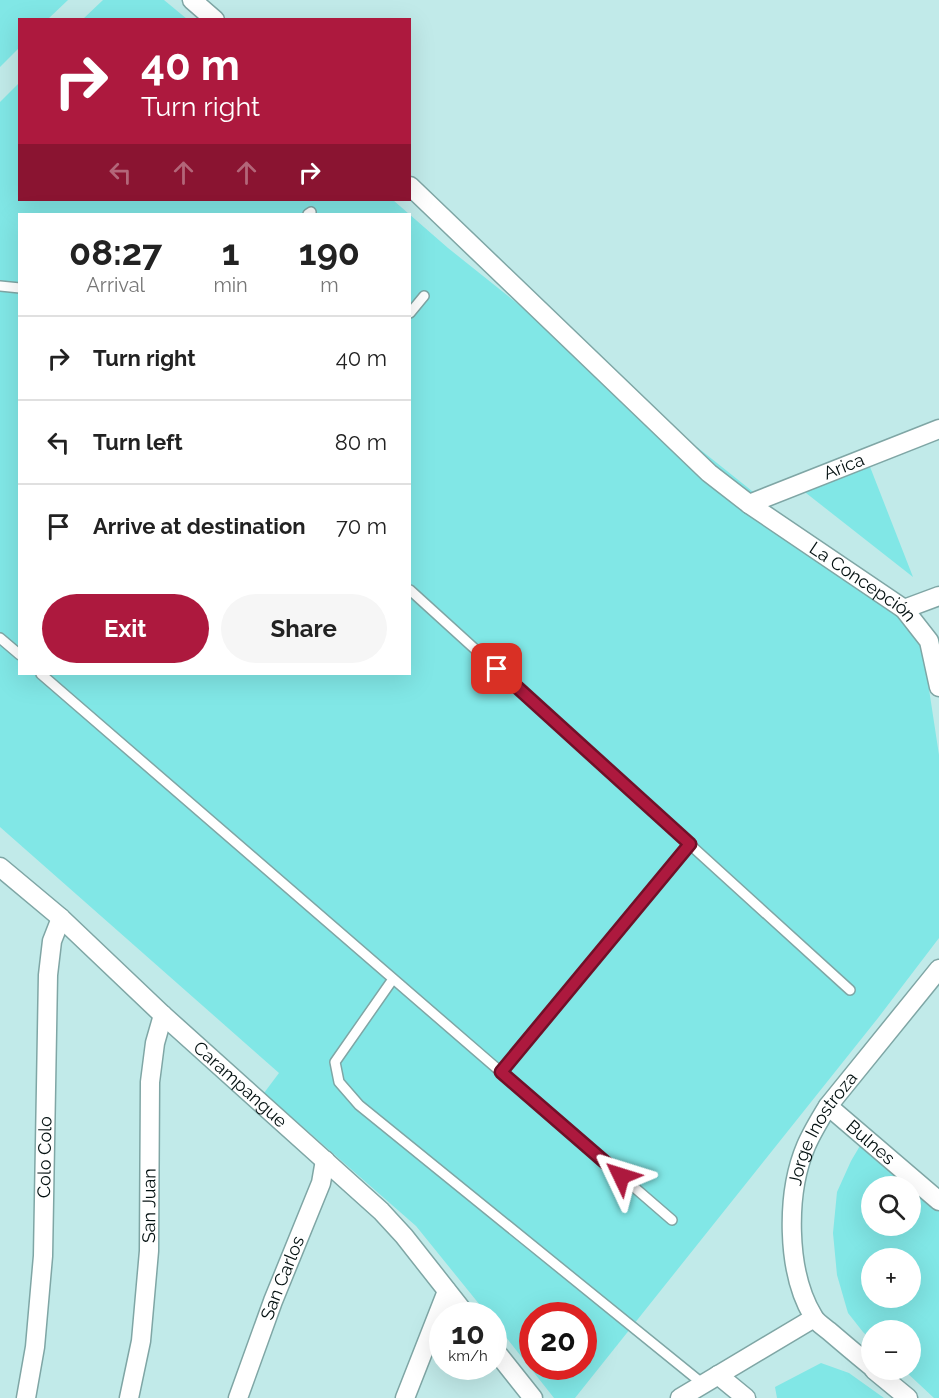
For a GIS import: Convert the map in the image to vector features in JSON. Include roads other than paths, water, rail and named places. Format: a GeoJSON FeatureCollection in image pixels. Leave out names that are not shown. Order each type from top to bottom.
{"type":"FeatureCollection","features":[{"type":"Feature","properties":{"kind":"street"},"geometry":{"type":"LineString","coordinates":[[192,0],[213,18]]}},
{"type":"Feature","properties":{"kind":"street","name":"La Concepción"},"geometry":{"type":"LineString","coordinates":[[411,187],[709,473],[749,504],[904,609],[929,641],[939,687]]}},
{"type":"Feature","properties":{"kind":"street","name":"Arica"},"geometry":{"type":"LineString","coordinates":[[749,504],[939,429]]}},
{"type":"Feature","properties":{"kind":"street"},"geometry":{"type":"LineString","coordinates":[[904,609],[939,596]]}},
{"type":"Feature","properties":{"kind":"street","name":"Carampangue"},"geometry":{"type":"LineString","coordinates":[[0,867],[61,918],[163,1015],[381,1210],[455,1302]]}},
{"type":"Feature","properties":{"kind":"street","name":"Colo Colo"},"geometry":{"type":"LineString","coordinates":[[26,1398],[35,1347],[43,1256],[48,975],[52,941],[61,918]]}},
{"type":"Feature","properties":{"kind":"street","name":"Jorge Inostroza"},"geometry":{"type":"LineString","coordinates":[[814,1318],[801,1286],[792,1239],[793,1192],[805,1147],[828,1106],[939,969]]}},
{"type":"Feature","properties":{"kind":"street","name":"San Juan"},"geometry":{"type":"LineString","coordinates":[[129,1398],[141,1341],[149,1251],[150,1082],[155,1043],[163,1015]]}},
{"type":"Feature","properties":{"kind":"street","name":"Bulnes"},"geometry":{"type":"LineString","coordinates":[[828,1106],[937,1195]]}},
{"type":"Feature","properties":{"kind":"street","name":"San Carlos"},"geometry":{"type":"LineString","coordinates":[[238,1398],[273,1301],[321,1183],[325,1160]]}},
{"type":"Feature","properties":{"kind":"street"},"geometry":{"type":"LineString","coordinates":[[405,1398],[447,1291]]}},
{"type":"Feature","properties":{"kind":"street"},"geometry":{"type":"LineString","coordinates":[[680,1398],[814,1318],[861,1358]]}},
{"type":"Feature","properties":{"kind":"street"},"geometry":{"type":"LineString","coordinates":[[507,1365],[533,1398]]}},
{"type":"Feature","properties":{"kind":"street"},"geometry":{"type":"LineString","coordinates":[[710,1380],[746,1398]]}},
{"type":"Feature","properties":{"kind":"street"},"geometry":{"type":"LineString","coordinates":[[887,1380],[908,1398]]}},
{"type":"Feature","properties":{"kind":"lane"},"geometry":{"type":"LineString","coordinates":[[0,286],[18,288]]}},
{"type":"Feature","properties":{"kind":"lane"},"geometry":{"type":"LineString","coordinates":[[411,312],[424,296]]}},
{"type":"Feature","properties":{"kind":"lane"},"geometry":{"type":"LineString","coordinates":[[411,591],[850,990]]}},
{"type":"Feature","properties":{"kind":"lane"},"geometry":{"type":"LineString","coordinates":[[0,638],[18,653]]}},
{"type":"Feature","properties":{"kind":"lane"},"geometry":{"type":"LineString","coordinates":[[42,675],[672,1220]]}},
{"type":"Feature","properties":{"kind":"lane"},"geometry":{"type":"LineString","coordinates":[[501,1072],[690,844]]}},
{"type":"Feature","properties":{"kind":"lane"},"geometry":{"type":"LineString","coordinates":[[393,979],[335,1062],[339,1082],[359,1105],[710,1380]]}}]}
